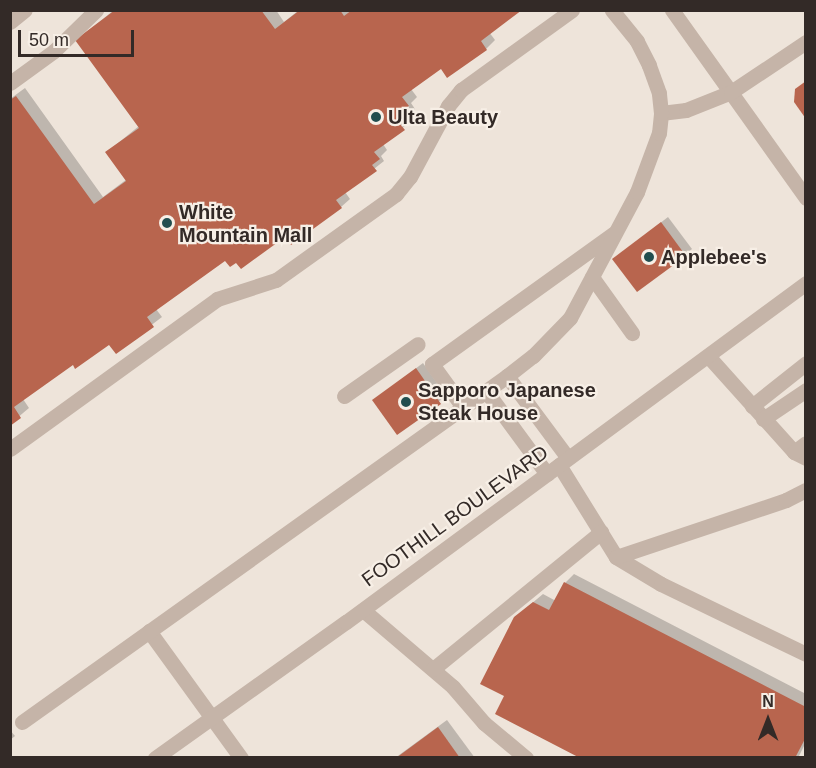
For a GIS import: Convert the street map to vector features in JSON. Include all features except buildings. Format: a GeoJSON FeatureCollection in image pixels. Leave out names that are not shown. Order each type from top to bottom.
{"type":"FeatureCollection","features":[{"type":"Feature","properties":{"kind":"street"},"geometry":{"type":"LineString","coordinates":[[10,22],[25,10]]}},
{"type":"Feature","properties":{"kind":"street"},"geometry":{"type":"LineString","coordinates":[[10,83],[54,51],[96,10]]}},
{"type":"Feature","properties":{"kind":"street"},"geometry":{"type":"LineString","coordinates":[[10,450],[217,299],[276,280],[396,194],[410,177],[448,106],[461,90],[572,10]]}},
{"type":"Feature","properties":{"kind":"street"},"geometry":{"type":"LineString","coordinates":[[22,722],[507,376],[540,350],[570,318],[616,232],[653,154],[662,113],[649,65],[637,41],[612,10]]}},
{"type":"Feature","properties":{"kind":"street"},"geometry":{"type":"LineString","coordinates":[[672,10],[806,198]]}},
{"type":"Feature","properties":{"kind":"street"},"geometry":{"type":"LineString","coordinates":[[662,113],[686,110],[731,92],[806,42]]}},
{"type":"Feature","properties":{"kind":"street"},"geometry":{"type":"LineString","coordinates":[[463,407],[432,364],[616,232]]}},
{"type":"Feature","properties":{"kind":"street"},"geometry":{"type":"LineString","coordinates":[[592,277],[632,333]]}},
{"type":"Feature","properties":{"kind":"street","name":"FOOTHILL BOULEVARD"},"geometry":{"type":"LineString","coordinates":[[155,758],[363,610],[806,283]]}},
{"type":"Feature","properties":{"kind":"street"},"geometry":{"type":"LineString","coordinates":[[344,396],[418,344]]}},
{"type":"Feature","properties":{"kind":"street"},"geometry":{"type":"LineString","coordinates":[[708,356],[763,418],[802,451]]}},
{"type":"Feature","properties":{"kind":"street"},"geometry":{"type":"LineString","coordinates":[[752,406],[806,363]]}},
{"type":"Feature","properties":{"kind":"street"},"geometry":{"type":"LineString","coordinates":[[507,376],[558,466],[616,557],[661,584],[806,654]]}},
{"type":"Feature","properties":{"kind":"street"},"geometry":{"type":"LineString","coordinates":[[763,418],[806,390]]}},
{"type":"Feature","properties":{"kind":"street"},"geometry":{"type":"LineString","coordinates":[[486,391],[558,466]]}},
{"type":"Feature","properties":{"kind":"street"},"geometry":{"type":"LineString","coordinates":[[616,557],[786,500],[806,490]]}},
{"type":"Feature","properties":{"kind":"street"},"geometry":{"type":"LineString","coordinates":[[433,669],[601,532]]}},
{"type":"Feature","properties":{"kind":"street"},"geometry":{"type":"LineString","coordinates":[[363,610],[433,669],[484,723],[526,758]]}},
{"type":"Feature","properties":{"kind":"street"},"geometry":{"type":"LineString","coordinates":[[149,631],[241,758]]}},
{"type":"Feature","properties":{"kind":"place","name":"Ulta Beauty"},"geometry":{"type":"Point","coordinates":[376,117]}},
{"type":"Feature","properties":{"kind":"place","name":"White Mountain Mall"},"geometry":{"type":"Point","coordinates":[167,223]}},
{"type":"Feature","properties":{"kind":"place","name":"Applebee's"},"geometry":{"type":"Point","coordinates":[649,257]}},
{"type":"Feature","properties":{"kind":"place","name":"Sapporo Japanese Steak House"},"geometry":{"type":"Point","coordinates":[406,402]}}]}
